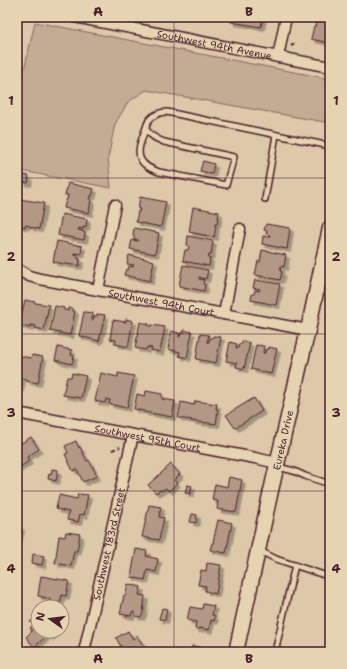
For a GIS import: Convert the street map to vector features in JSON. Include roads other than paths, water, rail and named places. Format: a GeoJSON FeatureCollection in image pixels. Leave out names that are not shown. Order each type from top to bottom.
{"type":"FeatureCollection","features":[{"type":"Feature","properties":{"kind":"main road","name":"Eureka Drive"},"geometry":{"type":"LineString","coordinates":[[236,652],[330,228]]}},
{"type":"Feature","properties":{"kind":"street","name":"Southwest 94th Avenue"},"geometry":{"type":"LineString","coordinates":[[75,17],[94,19],[330,67]]}},
{"type":"Feature","properties":{"kind":"street"},"geometry":{"type":"LineString","coordinates":[[278,57],[286,17]]}},
{"type":"Feature","properties":{"kind":"street"},"geometry":{"type":"LineString","coordinates":[[98,290],[115,206]]}},
{"type":"Feature","properties":{"kind":"street"},"geometry":{"type":"LineString","coordinates":[[224,314],[240,229]]}},
{"type":"Feature","properties":{"kind":"street","name":"Southwest 94th Court"},"geometry":{"type":"LineString","coordinates":[[17,269],[28,276],[308,330]]}},
{"type":"Feature","properties":{"kind":"street","name":"Southwest 95th Court"},"geometry":{"type":"LineString","coordinates":[[17,413],[255,458],[277,465]]}},
{"type":"Feature","properties":{"kind":"street","name":"Southwest 183rd Street"},"geometry":{"type":"LineString","coordinates":[[84,652],[133,435]]}},
{"type":"Feature","properties":{"kind":"lane"},"geometry":{"type":"LineString","coordinates":[[146,129],[149,134],[164,142],[234,157],[226,185],[159,172],[145,165],[140,159],[140,148],[142,137],[150,119],[156,114],[167,112],[330,146]]}},
{"type":"Feature","properties":{"kind":"lane"},"geometry":{"type":"LineString","coordinates":[[265,199],[276,135]]}},
{"type":"Feature","properties":{"kind":"lane"},"geometry":{"type":"LineString","coordinates":[[277,465],[304,476],[330,484]]}},
{"type":"Feature","properties":{"kind":"lane"},"geometry":{"type":"LineString","coordinates":[[258,550],[276,559],[330,577]]}},
{"type":"Feature","properties":{"kind":"lane"},"geometry":{"type":"LineString","coordinates":[[275,652],[295,565]]}}]}
